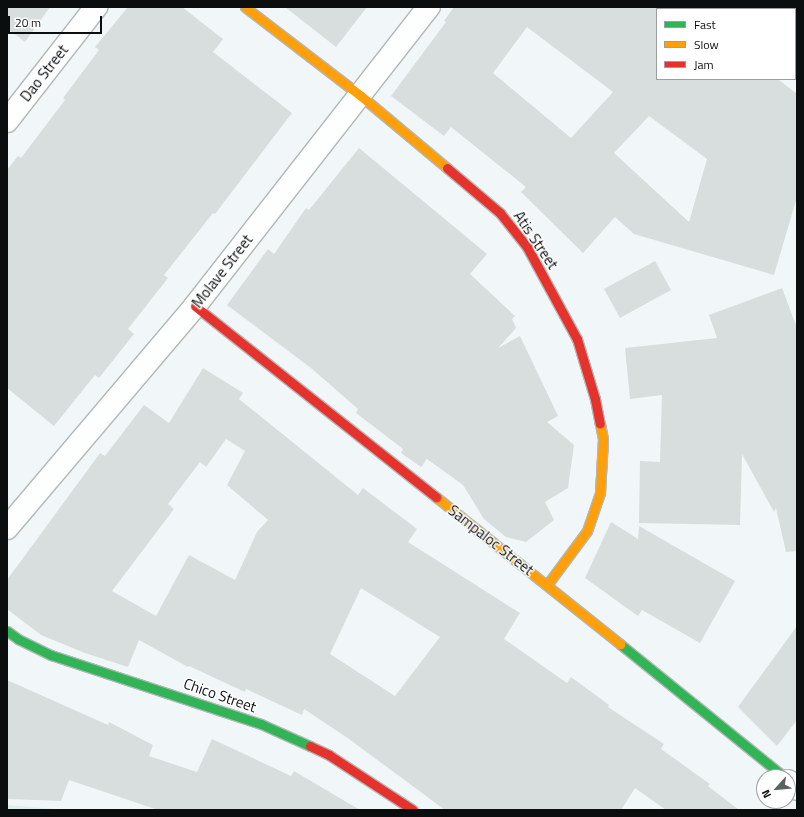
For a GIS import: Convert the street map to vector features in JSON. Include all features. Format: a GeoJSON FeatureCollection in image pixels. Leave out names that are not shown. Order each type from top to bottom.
{"type":"FeatureCollection","features":[{"type":"Feature","properties":{"kind":"street","name":"Dao Street"},"geometry":{"type":"LineString","coordinates":[[7,121],[96,7]]}},
{"type":"Feature","properties":{"kind":"street","name":"Atis Street"},"geometry":{"type":"LineString","coordinates":[[245,7],[361,96],[500,213],[527,248],[556,296],[577,339],[595,399],[603,439],[600,493],[587,531],[547,585]]}},
{"type":"Feature","properties":{"kind":"street","name":"Molave Street"},"geometry":{"type":"LineString","coordinates":[[7,528],[195,306],[361,96],[429,7]]}},
{"type":"Feature","properties":{"kind":"street","name":"Sampaloc Street"},"geometry":{"type":"LineString","coordinates":[[195,306],[547,585],[774,769]]}},
{"type":"Feature","properties":{"kind":"street","name":"Chico Street"},"geometry":{"type":"LineString","coordinates":[[7,631],[18,639],[51,655],[261,724],[329,755],[412,810]]}},
{"type":"Feature","properties":{"kind":"shaded area"},"geometry":{"type":"Polygon","coordinates":[[[7,805],[68,810],[7,810],[7,805]]]}},
{"type":"Feature","properties":{"kind":"building"},"geometry":{"type":"Polygon","coordinates":[[[7,7],[50,7],[25,42],[7,28],[7,7]]]}},
{"type":"Feature","properties":{"kind":"building"},"geometry":{"type":"Polygon","coordinates":[[[128,7],[182,7],[223,39],[213,52],[292,113],[215,214],[213,213],[164,275],[168,278],[128,329],[134,334],[99,378],[95,375],[54,426],[7,388],[7,170],[18,156],[21,158],[65,100],[63,98],[99,50],[95,47],[128,7]]]}},
{"type":"Feature","properties":{"kind":"building"},"geometry":{"type":"Polygon","coordinates":[[[285,7],[367,7],[336,47],[285,7]]]}},
{"type":"Feature","properties":{"kind":"building"},"geometry":{"type":"Polygon","coordinates":[[[454,7],[657,7],[656,80],[779,80],[797,94],[797,197],[774,275],[634,234],[615,217],[583,253],[521,192],[526,187],[451,127],[444,136],[391,96],[446,22],[444,21],[454,7]],[[527,27],[493,73],[571,138],[613,92],[527,27]],[[649,116],[614,153],[689,222],[707,159],[649,116]]]}},
{"type":"Feature","properties":{"kind":"building"},"geometry":{"type":"Polygon","coordinates":[[[359,148],[487,254],[470,274],[515,316],[512,319],[516,328],[498,348],[520,336],[558,416],[547,422],[574,445],[568,488],[545,502],[554,520],[526,542],[506,537],[484,519],[463,485],[427,459],[421,467],[401,453],[403,449],[356,413],[358,409],[311,368],[227,305],[268,249],[274,254],[306,208],[309,210],[359,148]]]}},
{"type":"Feature","properties":{"kind":"building"},"geometry":{"type":"Polygon","coordinates":[[[655,261],[671,290],[620,318],[604,289],[655,261]]]}},
{"type":"Feature","properties":{"kind":"building"},"geometry":{"type":"Polygon","coordinates":[[[782,288],[797,328],[797,551],[786,552],[776,508],[774,512],[742,454],[740,525],[639,523],[640,461],[660,462],[662,395],[630,399],[625,348],[717,338],[709,315],[782,288]]]}},
{"type":"Feature","properties":{"kind":"building"},"geometry":{"type":"Polygon","coordinates":[[[203,368],[243,393],[239,399],[358,495],[363,488],[417,529],[408,542],[520,613],[504,639],[567,683],[571,677],[609,705],[608,707],[664,744],[661,749],[710,784],[708,786],[739,810],[666,810],[635,788],[621,810],[445,810],[349,739],[304,709],[302,715],[246,689],[245,692],[189,666],[188,667],[139,640],[128,667],[85,653],[41,635],[7,609],[7,580],[100,453],[105,456],[144,405],[169,423],[203,368]],[[226,439],[206,467],[200,462],[168,504],[174,509],[112,591],[156,616],[189,555],[235,580],[257,532],[268,520],[227,485],[245,451],[226,439]],[[361,588],[330,654],[395,696],[440,637],[361,588]]]}},
{"type":"Feature","properties":{"kind":"building"},"geometry":{"type":"Polygon","coordinates":[[[611,522],[638,539],[639,526],[735,581],[700,643],[642,610],[638,616],[585,578],[611,522]]]}},
{"type":"Feature","properties":{"kind":"building"},"geometry":{"type":"Polygon","coordinates":[[[797,626],[797,720],[777,746],[738,707],[797,626]]]}},
{"type":"Feature","properties":{"kind":"building"},"geometry":{"type":"Polygon","coordinates":[[[7,680],[108,725],[109,722],[153,745],[149,756],[197,772],[212,739],[291,776],[294,771],[360,810],[158,810],[69,780],[61,801],[7,799],[7,680]]]}},
{"type":"Feature","properties":{"kind":"traffic: fast"},"geometry":{"type":"LineString","coordinates":[[7,631],[18,639],[51,655],[261,724],[310,746]]}},
{"type":"Feature","properties":{"kind":"traffic: fast"},"geometry":{"type":"LineString","coordinates":[[620,644],[774,769]]}},
{"type":"Feature","properties":{"kind":"traffic: slow"},"geometry":{"type":"LineString","coordinates":[[245,7],[361,96],[447,168]]}},
{"type":"Feature","properties":{"kind":"traffic: slow"},"geometry":{"type":"LineString","coordinates":[[547,585],[587,531],[600,493],[603,439],[600,424]]}},
{"type":"Feature","properties":{"kind":"traffic: slow"},"geometry":{"type":"LineString","coordinates":[[436,497],[620,644]]}},
{"type":"Feature","properties":{"kind":"traffic: jam"},"geometry":{"type":"LineString","coordinates":[[447,168],[500,213],[527,247],[577,339],[595,399],[600,424]]}},
{"type":"Feature","properties":{"kind":"traffic: jam"},"geometry":{"type":"LineString","coordinates":[[195,306],[436,497]]}},
{"type":"Feature","properties":{"kind":"traffic: jam"},"geometry":{"type":"LineString","coordinates":[[310,746],[329,755],[413,810]]}}]}
